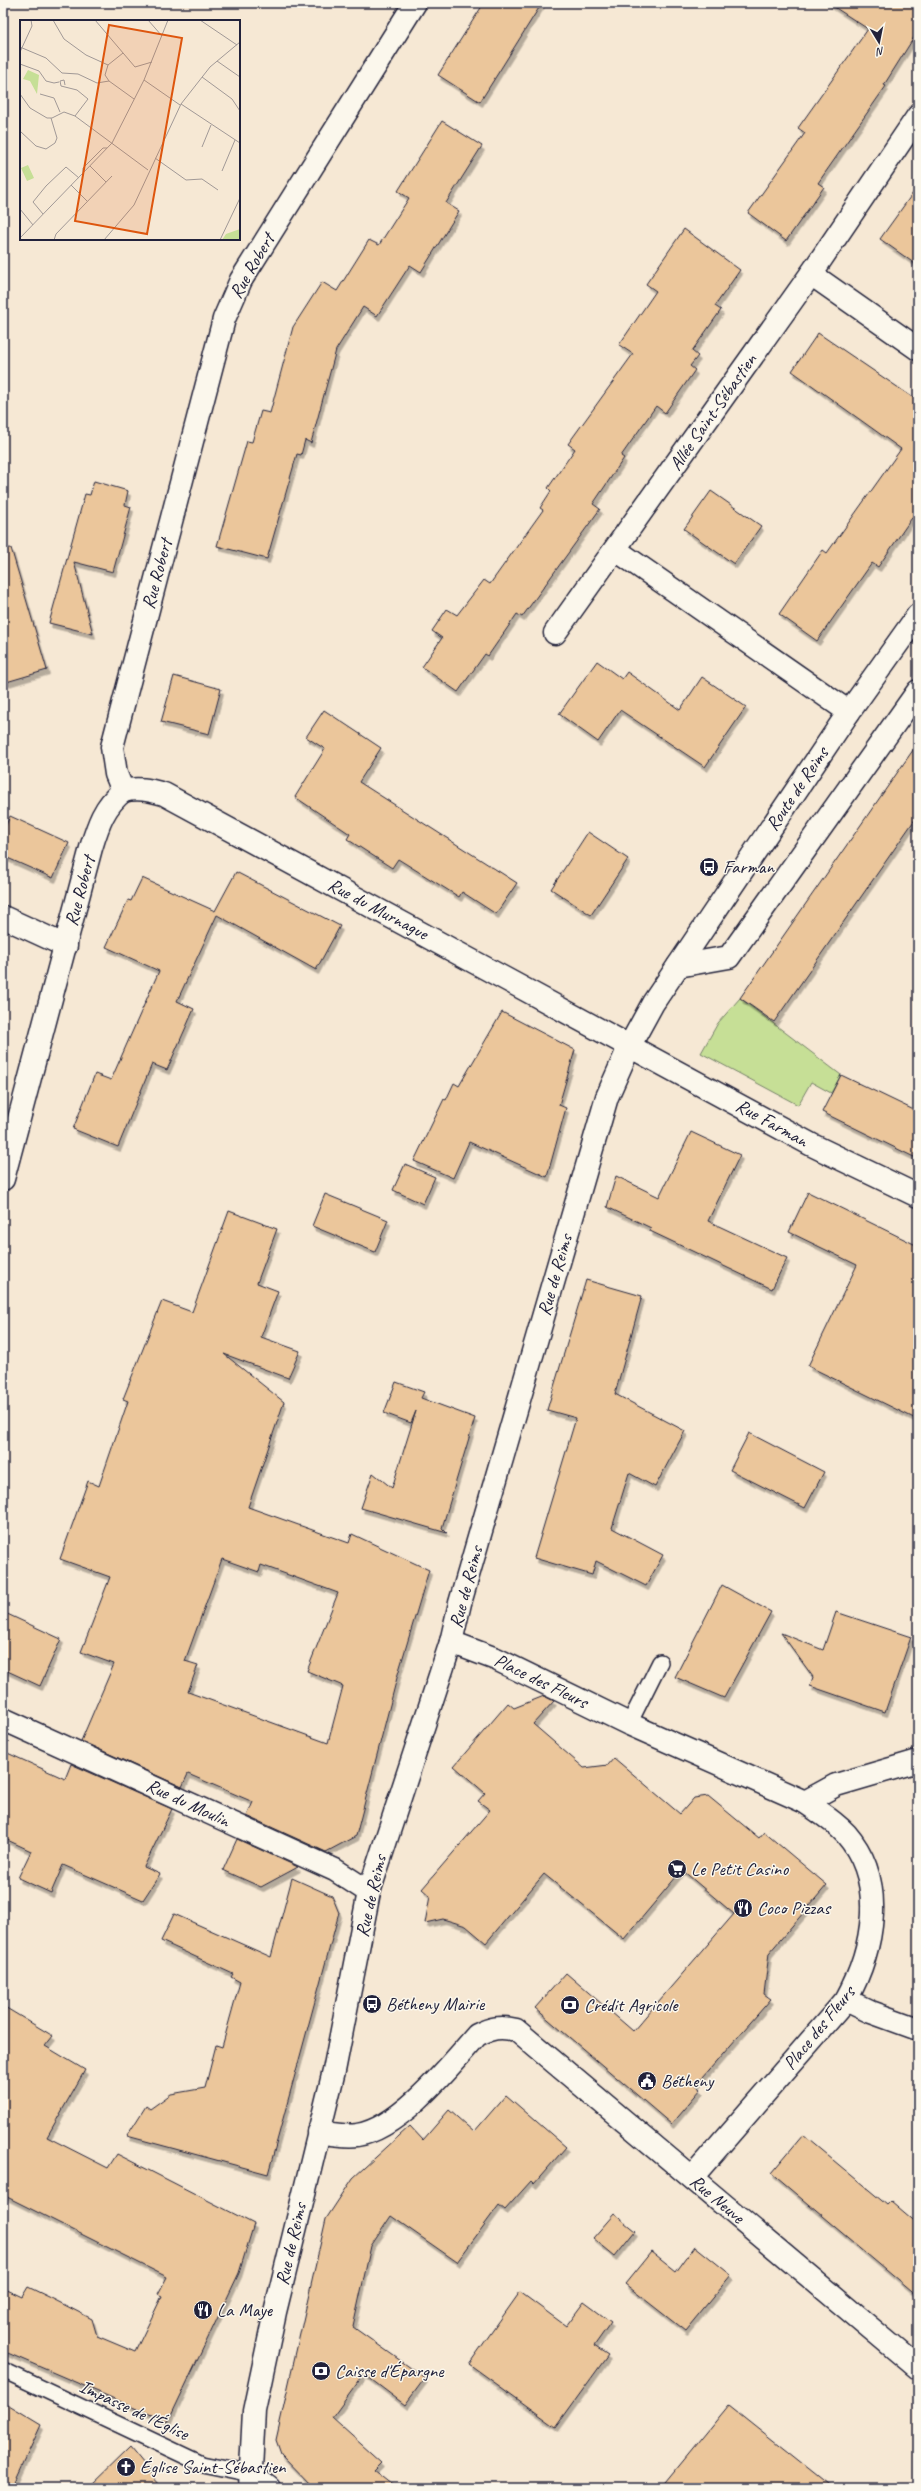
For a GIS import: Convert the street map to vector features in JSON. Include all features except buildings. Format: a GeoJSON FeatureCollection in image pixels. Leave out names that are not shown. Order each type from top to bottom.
{"type":"FeatureCollection","features":[{"type":"Feature","properties":{"kind":"street","name":"Rue Robert"},"geometry":{"type":"LineString","coordinates":[[3,1179],[102,815],[114,798],[123,790],[116,774],[112,747],[224,319],[241,280],[414,3]]}},
{"type":"Feature","properties":{"kind":"street","name":"Allée Saint-Sébastien"},"geometry":{"type":"LineString","coordinates":[[555,633],[616,550],[811,274],[918,116]]}},
{"type":"Feature","properties":{"kind":"street"},"geometry":{"type":"LineString","coordinates":[[811,274],[918,349]]}},
{"type":"Feature","properties":{"kind":"street"},"geometry":{"type":"LineString","coordinates":[[616,550],[849,712]]}},
{"type":"Feature","properties":{"kind":"street","name":"Route de Reims"},"geometry":{"type":"LineString","coordinates":[[630,1045],[653,1003],[849,712],[918,615]]}},
{"type":"Feature","properties":{"kind":"street"},"geometry":{"type":"LineString","coordinates":[[678,966],[729,958],[918,691]]}},
{"type":"Feature","properties":{"kind":"street","name":"Rue du Murnague"},"geometry":{"type":"LineString","coordinates":[[123,790],[135,788],[147,789],[164,794],[630,1045]]}},
{"type":"Feature","properties":{"kind":"street"},"geometry":{"type":"LineString","coordinates":[[3,917],[66,946]]}},
{"type":"Feature","properties":{"kind":"street","name":"Rue Farman"},"geometry":{"type":"LineString","coordinates":[[630,1045],[812,1145],[918,1196]]}},
{"type":"Feature","properties":{"kind":"street","name":"Rue de Reims"},"geometry":{"type":"LineString","coordinates":[[251,2481],[254,2411],[318,2132],[334,2071],[370,1892],[451,1642],[460,1603],[604,1106],[630,1045]]}},
{"type":"Feature","properties":{"kind":"street","name":"Place des Fleurs"},"geometry":{"type":"LineString","coordinates":[[451,1642],[496,1659],[628,1724],[805,1802],[830,1818],[846,1833],[865,1864],[870,1882],[872,1921],[869,1942],[858,1978],[846,2000],[692,2177]]}},
{"type":"Feature","properties":{"kind":"street","name":"Rue du Moulin"},"geometry":{"type":"LineString","coordinates":[[3,1718],[334,1870],[370,1892]]}},
{"type":"Feature","properties":{"kind":"street"},"geometry":{"type":"LineString","coordinates":[[805,1802],[836,1785],[918,1761]]}},
{"type":"Feature","properties":{"kind":"street"},"geometry":{"type":"LineString","coordinates":[[846,2000],[872,2012],[918,2029]]}},
{"type":"Feature","properties":{"kind":"street","name":"Rue Neuve"},"geometry":{"type":"LineString","coordinates":[[318,2132],[356,2135],[380,2128],[402,2114],[477,2035],[490,2028],[503,2027],[516,2030],[918,2368]]}},
{"type":"Feature","properties":{"kind":"street"},"geometry":{"type":"LineString","coordinates":[[251,2481],[269,2488]]}},
{"type":"Feature","properties":{"kind":"lane"},"geometry":{"type":"LineString","coordinates":[[628,1724],[660,1662]]}},
{"type":"Feature","properties":{"kind":"lane","name":"Impasse de l'Église"},"geometry":{"type":"LineString","coordinates":[[3,2370],[202,2464],[251,2481]]}},
{"type":"Feature","properties":{"kind":"green space"},"geometry":{"type":"Polygon","coordinates":[[[740,998],[841,1075],[831,1093],[811,1082],[798,1105],[701,1053],[718,1023],[740,998]]]}},
{"type":"Feature","properties":{"kind":"place","name":"Farman"},"geometry":{"type":"Point","coordinates":[709,867]}},
{"type":"Feature","properties":{"kind":"place","name":"Le Petit Casino"},"geometry":{"type":"Point","coordinates":[677,1869]}},
{"type":"Feature","properties":{"kind":"place","name":"Coco Pizzas"},"geometry":{"type":"Point","coordinates":[743,1908]}},
{"type":"Feature","properties":{"kind":"place","name":"Bétheny Mairie"},"geometry":{"type":"Point","coordinates":[372,2004]}},
{"type":"Feature","properties":{"kind":"place","name":"Crédit Agricole"},"geometry":{"type":"Point","coordinates":[570,2005]}},
{"type":"Feature","properties":{"kind":"place","name":"Bétheny"},"geometry":{"type":"Point","coordinates":[647,2081]}},
{"type":"Feature","properties":{"kind":"place","name":"La Maye"},"geometry":{"type":"Point","coordinates":[203,2310]}},
{"type":"Feature","properties":{"kind":"place","name":"Caisse d'Épargne"},"geometry":{"type":"Point","coordinates":[321,2371]}},
{"type":"Feature","properties":{"kind":"place","name":"Église Saint-Sébastien"},"geometry":{"type":"Point","coordinates":[126,2467]}}]}
